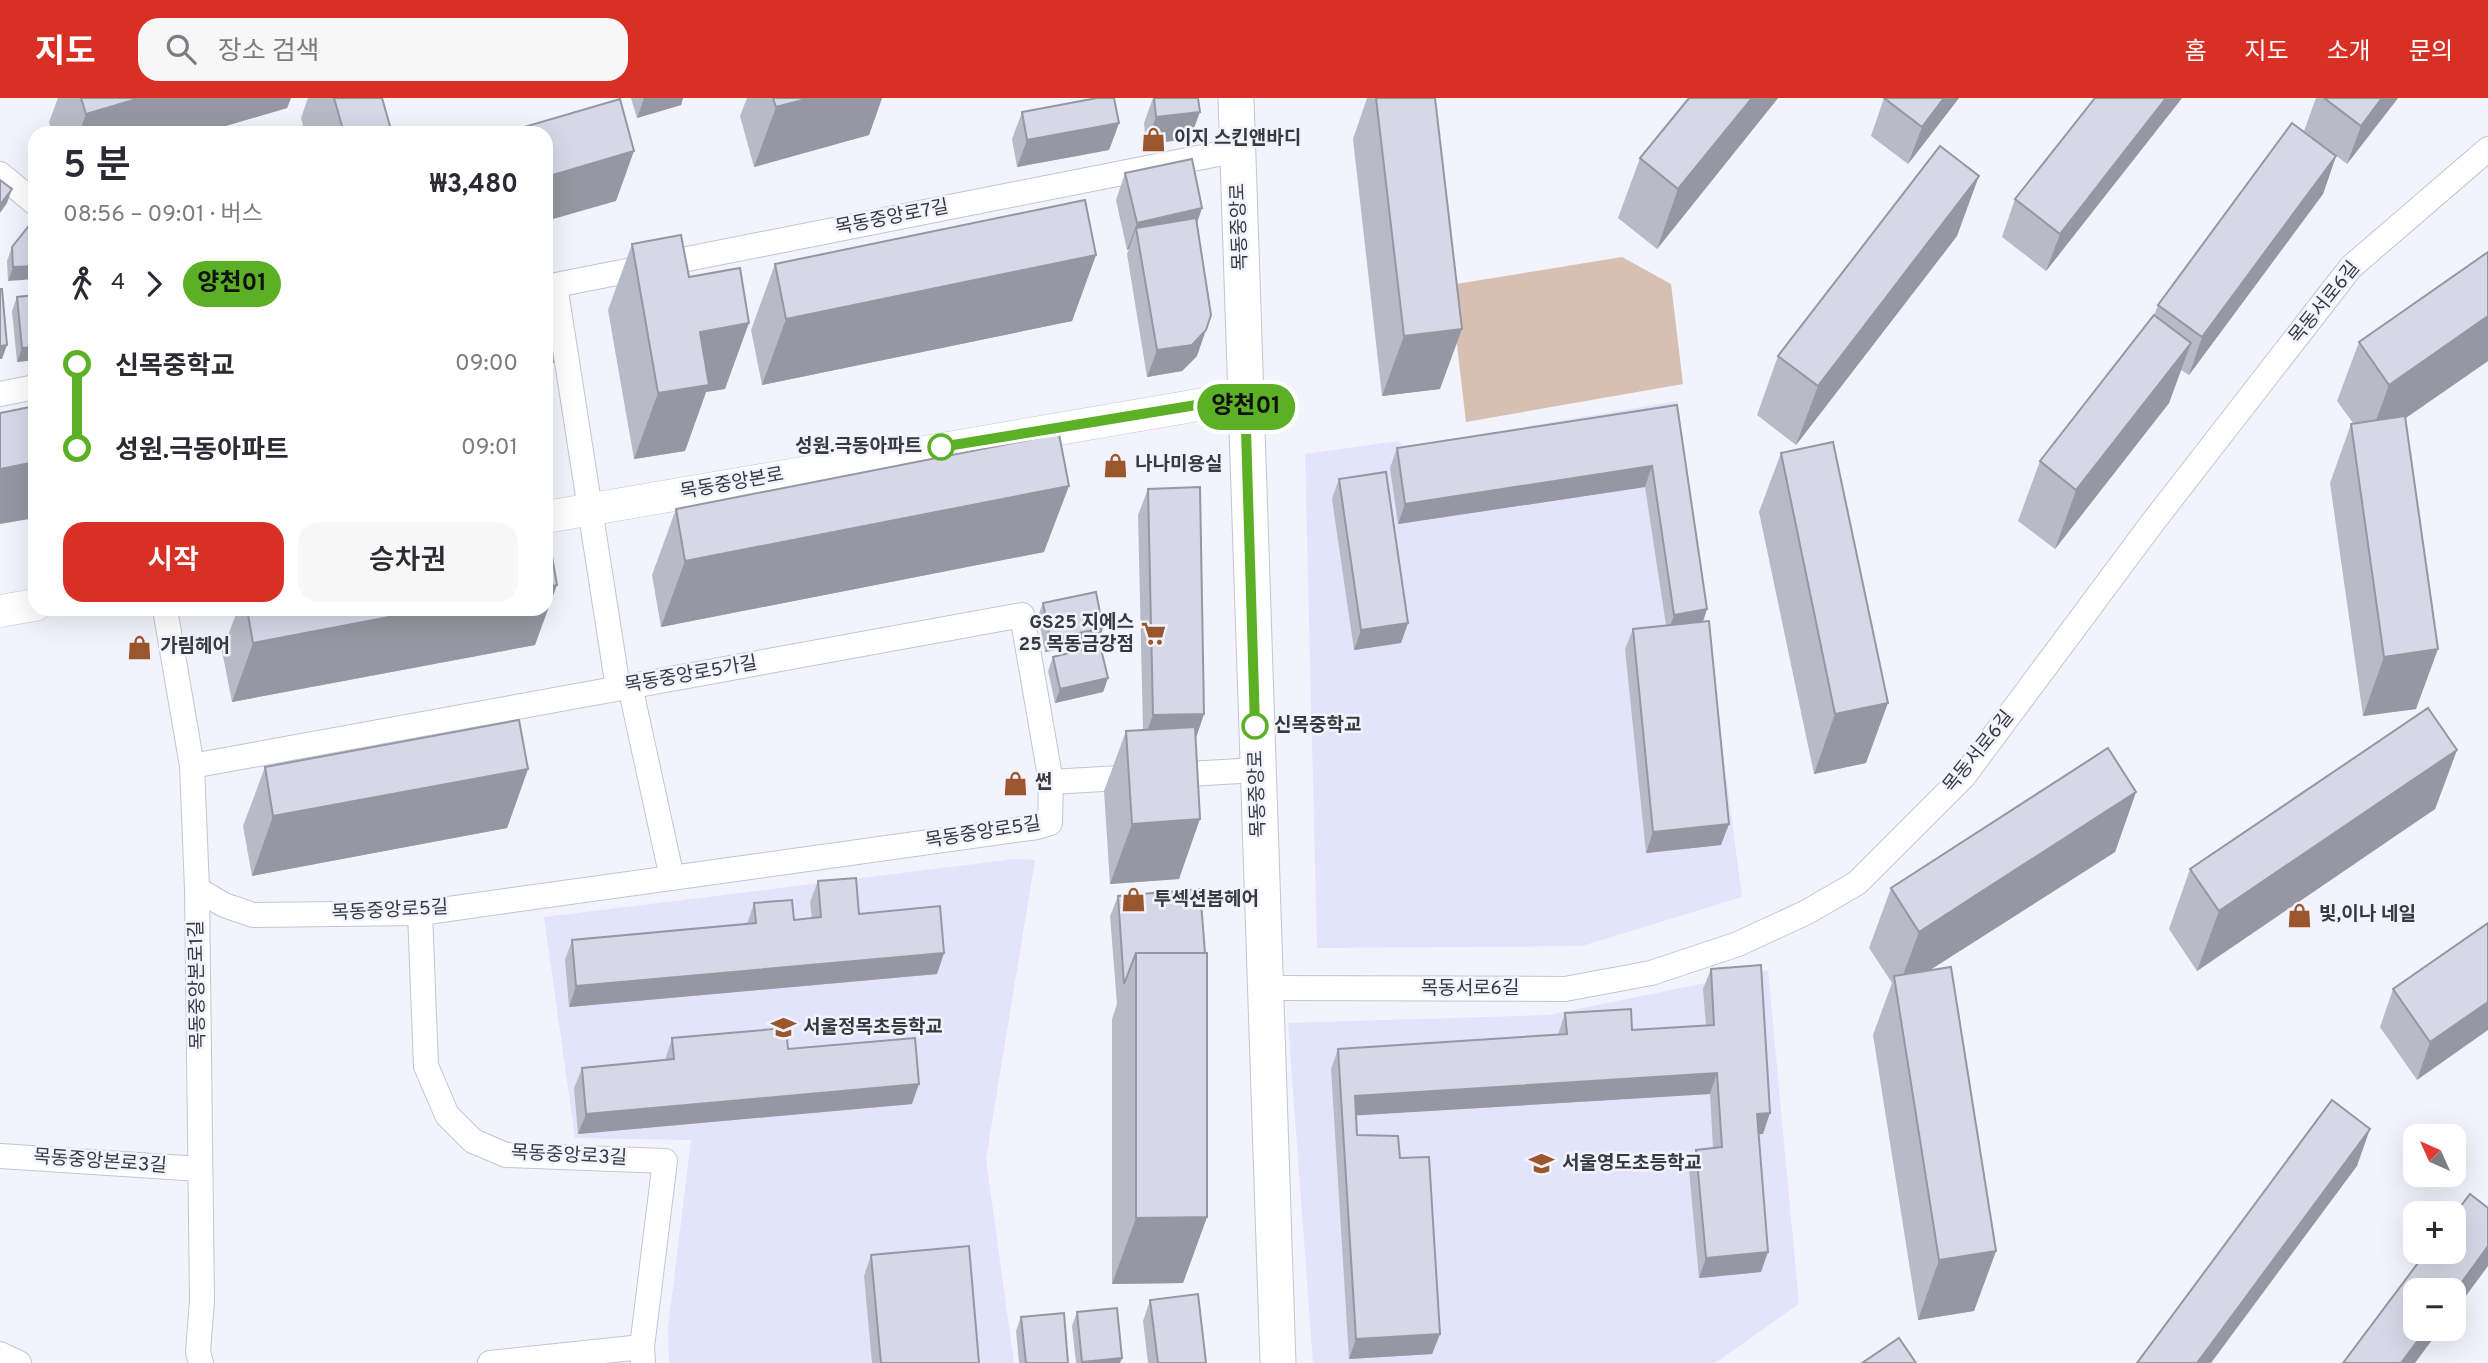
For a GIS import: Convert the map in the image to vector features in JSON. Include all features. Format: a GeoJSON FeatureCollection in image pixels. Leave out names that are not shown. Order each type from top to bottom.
{"type":"FeatureCollection","features":[{"type":"Feature","properties":{"kind":"main road","name":"목동중앙로"},"geometry":{"type":"LineString","coordinates":[[1236,98],[1278,1363]]}},
{"type":"Feature","properties":{"kind":"street","name":"목동서로6길"},"geometry":{"type":"LineString","coordinates":[[1266,988],[1565,989],[1590,985],[1651,973],[1738,944],[1807,912],[1857,883],[1964,776],[2153,523],[2351,267],[2488,149]]}},
{"type":"Feature","properties":{"kind":"street","name":"목동중앙로7길"},"geometry":{"type":"LineString","coordinates":[[553,285],[1238,150]]}},
{"type":"Feature","properties":{"kind":"street"},"geometry":{"type":"LineString","coordinates":[[0,173],[28,197]]}},
{"type":"Feature","properties":{"kind":"street"},"geometry":{"type":"LineString","coordinates":[[553,302],[624,687],[672,878]]}},
{"type":"Feature","properties":{"kind":"street"},"geometry":{"type":"LineString","coordinates":[[0,394],[28,388]]}},
{"type":"Feature","properties":{"kind":"street","name":"목동중앙본로"},"geometry":{"type":"LineString","coordinates":[[553,516],[1245,397]]}},
{"type":"Feature","properties":{"kind":"street"},"geometry":{"type":"LineString","coordinates":[[0,611],[28,606]]}},
{"type":"Feature","properties":{"kind":"street","name":"목동중앙로5가길"},"geometry":{"type":"LineString","coordinates":[[192,766],[1022,615],[1051,782]]}},
{"type":"Feature","properties":{"kind":"street","name":"목동중앙본로1길"},"geometry":{"type":"LineString","coordinates":[[166,616],[192,766],[197,888],[202,1300],[198,1352],[201,1363]]}},
{"type":"Feature","properties":{"kind":"street"},"geometry":{"type":"LineString","coordinates":[[1051,782],[1257,770]]}},
{"type":"Feature","properties":{"kind":"street","name":"목동중앙로5길"},"geometry":{"type":"LineString","coordinates":[[197,888],[224,905],[253,915],[420,913],[1037,827],[1050,823],[1051,782]]}},
{"type":"Feature","properties":{"kind":"street","name":"목동중앙로3길"},"geometry":{"type":"LineString","coordinates":[[420,913],[426,1066],[447,1115],[473,1141],[506,1155],[665,1161],[642,1355]]}},
{"type":"Feature","properties":{"kind":"street","name":"목동중앙본로3길"},"geometry":{"type":"LineString","coordinates":[[0,1156],[200,1169]]}},
{"type":"Feature","properties":{"kind":"street"},"geometry":{"type":"LineString","coordinates":[[0,1354],[19,1363]]}},
{"type":"Feature","properties":{"kind":"street"},"geometry":{"type":"LineString","coordinates":[[490,1363],[642,1355]]}},
{"type":"Feature","properties":{"kind":"shaded area"},"geometry":{"type":"Polygon","coordinates":[[[1622,257],[1671,284],[1683,384],[1466,422],[1450,285],[1622,257]]]}},
{"type":"Feature","properties":{"kind":"shaded area","name":"신목중학교"},"geometry":{"type":"Polygon","coordinates":[[[1677,401],[1742,897],[1582,946],[1317,948],[1305,454],[1398,441],[1404,447],[1677,401]]]}},
{"type":"Feature","properties":{"kind":"shaded area","name":"서울정목초등학교"},"geometry":{"type":"Polygon","coordinates":[[[1015,859],[1035,860],[986,1159],[1014,1363],[669,1363],[668,1328],[691,1140],[575,1138],[544,917],[1015,859]]]}},
{"type":"Feature","properties":{"kind":"shaded area","name":"서울영도초등학교"},"geometry":{"type":"Polygon","coordinates":[[[1768,970],[1799,1304],[1715,1363],[1313,1363],[1288,1023],[1549,1015],[1768,970]]]}},
{"type":"Feature","properties":{"kind":"building"},"geometry":{"type":"Polygon","coordinates":[[[81,98],[140,98],[86,114],[81,98]]]}},
{"type":"Feature","properties":{"kind":"building"},"geometry":{"type":"Polygon","coordinates":[[[334,98],[382,98],[390,126],[342,126],[334,98]]]}},
{"type":"Feature","properties":{"kind":"building"},"geometry":{"type":"Polygon","coordinates":[[[773,98],[810,98],[776,107],[773,98]]]}},
{"type":"Feature","properties":{"kind":"building"},"geometry":{"type":"Polygon","coordinates":[[[1097,98],[1114,98],[1119,123],[1027,140],[1022,112],[1097,98]]]}},
{"type":"Feature","properties":{"kind":"building"},"geometry":{"type":"Polygon","coordinates":[[[1154,98],[1198,98],[1200,112],[1156,117],[1154,98]]]}},
{"type":"Feature","properties":{"kind":"building"},"geometry":{"type":"Polygon","coordinates":[[[1376,98],[1435,98],[1462,329],[1404,336],[1376,98]]]}},
{"type":"Feature","properties":{"kind":"building"},"geometry":{"type":"Polygon","coordinates":[[[1689,98],[1752,98],[1678,189],[1640,158],[1689,98]]]}},
{"type":"Feature","properties":{"kind":"building"},"geometry":{"type":"Polygon","coordinates":[[[1884,98],[1944,98],[1922,127],[1884,98]]]}},
{"type":"Feature","properties":{"kind":"building"},"geometry":{"type":"Polygon","coordinates":[[[2095,98],[2166,98],[2060,234],[2015,199],[2095,98]]]}},
{"type":"Feature","properties":{"kind":"building"},"geometry":{"type":"Polygon","coordinates":[[[2324,98],[2382,98],[2361,126],[2324,98]]]}},
{"type":"Feature","properties":{"kind":"building"},"geometry":{"type":"Polygon","coordinates":[[[620,99],[634,151],[553,175],[553,126],[528,126],[620,99]]]}},
{"type":"Feature","properties":{"kind":"building"},"geometry":{"type":"Polygon","coordinates":[[[2292,123],[2336,156],[2202,337],[2158,305],[2292,123]]]}},
{"type":"Feature","properties":{"kind":"building"},"geometry":{"type":"Polygon","coordinates":[[[1940,146],[1979,176],[1818,386],[1778,356],[1940,146]]]}},
{"type":"Feature","properties":{"kind":"building"},"geometry":{"type":"Polygon","coordinates":[[[1192,159],[1202,208],[1137,223],[1125,173],[1192,159]]]}},
{"type":"Feature","properties":{"kind":"building"},"geometry":{"type":"Polygon","coordinates":[[[0,180],[12,189],[0,205],[0,180]]]}},
{"type":"Feature","properties":{"kind":"building"},"geometry":{"type":"Polygon","coordinates":[[[1085,200],[1096,255],[786,319],[775,264],[1085,200]]]}},
{"type":"Feature","properties":{"kind":"building"},"geometry":{"type":"Polygon","coordinates":[[[1196,218],[1211,315],[1206,330],[1192,345],[1157,350],[1136,228],[1196,218]]]}},
{"type":"Feature","properties":{"kind":"building"},"geometry":{"type":"Polygon","coordinates":[[[28,227],[28,266],[13,267],[12,247],[28,227]]]}},
{"type":"Feature","properties":{"kind":"building"},"geometry":{"type":"Polygon","coordinates":[[[681,235],[689,277],[740,268],[749,323],[700,332],[709,385],[658,393],[632,244],[681,235]]]}},
{"type":"Feature","properties":{"kind":"building"},"geometry":{"type":"Polygon","coordinates":[[[2488,252],[2488,316],[2389,385],[2359,342],[2488,252]]]}},
{"type":"Feature","properties":{"kind":"building"},"geometry":{"type":"Polygon","coordinates":[[[0,289],[7,345],[0,346],[0,289]]]}},
{"type":"Feature","properties":{"kind":"building"},"geometry":{"type":"Polygon","coordinates":[[[28,296],[28,348],[22,348],[17,297],[28,296]]]}},
{"type":"Feature","properties":{"kind":"building"},"geometry":{"type":"Polygon","coordinates":[[[2154,315],[2191,343],[2076,490],[2040,461],[2154,315]]]}},
{"type":"Feature","properties":{"kind":"building"},"geometry":{"type":"Polygon","coordinates":[[[1677,405],[1707,609],[1674,615],[1652,466],[1405,504],[1397,448],[1677,405]]]}},
{"type":"Feature","properties":{"kind":"building"},"geometry":{"type":"Polygon","coordinates":[[[28,407],[28,463],[0,469],[0,413],[28,407]]]}},
{"type":"Feature","properties":{"kind":"building"},"geometry":{"type":"Polygon","coordinates":[[[2405,416],[2438,649],[2384,657],[2351,424],[2405,416]]]}},
{"type":"Feature","properties":{"kind":"building"},"geometry":{"type":"Polygon","coordinates":[[[1059,434],[1069,486],[685,561],[676,509],[1059,434]]]}},
{"type":"Feature","properties":{"kind":"building"},"geometry":{"type":"Polygon","coordinates":[[[1833,442],[1888,703],[1835,714],[1781,453],[1833,442]]]}},
{"type":"Feature","properties":{"kind":"building"},"geometry":{"type":"Polygon","coordinates":[[[1386,472],[1408,623],[1361,630],[1339,479],[1386,472]]]}},
{"type":"Feature","properties":{"kind":"building"},"geometry":{"type":"Polygon","coordinates":[[[1200,487],[1204,714],[1153,715],[1148,489],[1200,487]]]}},
{"type":"Feature","properties":{"kind":"building"},"geometry":{"type":"Polygon","coordinates":[[[553,562],[557,585],[553,586],[553,562]]]}},
{"type":"Feature","properties":{"kind":"building"},"geometry":{"type":"Polygon","coordinates":[[[1096,592],[1103,628],[1050,639],[1043,603],[1096,592]]]}},
{"type":"Feature","properties":{"kind":"building"},"geometry":{"type":"Polygon","coordinates":[[[248,616],[394,616],[253,643],[248,616]]]}},
{"type":"Feature","properties":{"kind":"building"},"geometry":{"type":"Polygon","coordinates":[[[1709,621],[1729,824],[1653,832],[1633,629],[1709,621]]]}},
{"type":"Feature","properties":{"kind":"building"},"geometry":{"type":"Polygon","coordinates":[[[1100,645],[1108,678],[1060,689],[1053,657],[1100,645]]]}},
{"type":"Feature","properties":{"kind":"building"},"geometry":{"type":"Polygon","coordinates":[[[2428,708],[2457,750],[2219,911],[2190,869],[2428,708]]]}},
{"type":"Feature","properties":{"kind":"building"},"geometry":{"type":"Polygon","coordinates":[[[519,720],[528,769],[273,816],[265,767],[519,720]]]}},
{"type":"Feature","properties":{"kind":"building"},"geometry":{"type":"Polygon","coordinates":[[[1195,727],[1200,819],[1132,824],[1126,731],[1195,727]]]}},
{"type":"Feature","properties":{"kind":"building"},"geometry":{"type":"Polygon","coordinates":[[[2108,748],[2136,792],[1919,932],[1891,888],[2108,748]]]}},
{"type":"Feature","properties":{"kind":"building"},"geometry":{"type":"Polygon","coordinates":[[[856,878],[859,914],[940,906],[944,953],[576,986],[572,940],[756,923],[754,903],[792,900],[794,920],[821,917],[818,881],[856,878]]]}},
{"type":"Feature","properties":{"kind":"building"},"geometry":{"type":"Polygon","coordinates":[[[1200,889],[1205,953],[1136,953],[1124,984],[1118,896],[1200,889]]]}},
{"type":"Feature","properties":{"kind":"building"},"geometry":{"type":"Polygon","coordinates":[[[2488,923],[2488,1002],[2430,1042],[2393,989],[2488,923]]]}},
{"type":"Feature","properties":{"kind":"building"},"geometry":{"type":"Polygon","coordinates":[[[1136,953],[1207,953],[1207,1217],[1136,1218],[1136,953]]]}},
{"type":"Feature","properties":{"kind":"building"},"geometry":{"type":"Polygon","coordinates":[[[1761,965],[1770,1113],[1757,1114],[1768,1252],[1706,1258],[1696,1150],[1722,1147],[1717,1073],[1355,1096],[1357,1135],[1398,1136],[1400,1158],[1429,1157],[1440,1334],[1356,1339],[1338,1049],[1567,1034],[1565,1013],[1631,1009],[1632,1030],[1714,1025],[1711,969],[1761,965]]]}},
{"type":"Feature","properties":{"kind":"building"},"geometry":{"type":"Polygon","coordinates":[[[1951,967],[1996,1251],[1939,1260],[1894,976],[1951,967]]]}},
{"type":"Feature","properties":{"kind":"building"},"geometry":{"type":"Polygon","coordinates":[[[786,1028],[788,1049],[915,1038],[919,1084],[586,1114],[582,1068],[674,1059],[672,1038],[786,1028]]]}},
{"type":"Feature","properties":{"kind":"building"},"geometry":{"type":"Polygon","coordinates":[[[2332,1100],[2370,1129],[2197,1363],[2137,1363],[2332,1100]]]}},
{"type":"Feature","properties":{"kind":"building"},"geometry":{"type":"Polygon","coordinates":[[[2470,1194],[2488,1208],[2488,1246],[2465,1278],[2407,1278],[2417,1264],[2466,1264],[2465,1201],[2470,1194]]]}},
{"type":"Feature","properties":{"kind":"building"},"geometry":{"type":"Polygon","coordinates":[[[969,1246],[979,1363],[881,1363],[871,1255],[969,1246]]]}},
{"type":"Feature","properties":{"kind":"building"},"geometry":{"type":"Polygon","coordinates":[[[2403,1283],[2403,1341],[2417,1341],[2401,1363],[2343,1363],[2403,1283]]]}},
{"type":"Feature","properties":{"kind":"building"},"geometry":{"type":"Polygon","coordinates":[[[1198,1294],[1206,1363],[1158,1363],[1150,1300],[1198,1294]]]}},
{"type":"Feature","properties":{"kind":"building"},"geometry":{"type":"Polygon","coordinates":[[[1117,1308],[1122,1358],[1082,1362],[1077,1312],[1117,1308]]]}},
{"type":"Feature","properties":{"kind":"building"},"geometry":{"type":"Polygon","coordinates":[[[1064,1313],[1068,1363],[1026,1363],[1021,1317],[1064,1313]]]}},
{"type":"Feature","properties":{"kind":"building"},"geometry":{"type":"Polygon","coordinates":[[[1899,1338],[1916,1363],[1862,1363],[1899,1338]]]}},
{"type":"Feature","properties":{"kind":"bus line","name":"양천01"},"geometry":{"type":"LineString","coordinates":[[941,447],[1245,397],[1255,726]]}},
{"type":"Feature","properties":{"kind":"place","name":"이지 스킨앤바디"},"geometry":{"type":"Point","coordinates":[1154,139]}},
{"type":"Feature","properties":{"kind":"place","name":"성원.극동아파트"},"geometry":{"type":"Point","coordinates":[941,447]}},
{"type":"Feature","properties":{"kind":"place","name":"나나미용실"},"geometry":{"type":"Point","coordinates":[1115,465]}},
{"type":"Feature","properties":{"kind":"place","name":"GS25 지에스 25 목동금강점"},"geometry":{"type":"Point","coordinates":[1154,634]}},
{"type":"Feature","properties":{"kind":"place","name":"가림헤어"},"geometry":{"type":"Point","coordinates":[140,647]}},
{"type":"Feature","properties":{"kind":"place","name":"신목중학교"},"geometry":{"type":"Point","coordinates":[1255,726]}},
{"type":"Feature","properties":{"kind":"place","name":"썬"},"geometry":{"type":"Point","coordinates":[1015,783]}},
{"type":"Feature","properties":{"kind":"place","name":"투섹션봅헤어"},"geometry":{"type":"Point","coordinates":[1134,900]}},
{"type":"Feature","properties":{"kind":"place","name":"빛,이나 네일"},"geometry":{"type":"Point","coordinates":[2299,915]}},
{"type":"Feature","properties":{"kind":"place","name":"서울정목초등학교"},"geometry":{"type":"Point","coordinates":[783,1028]}},
{"type":"Feature","properties":{"kind":"place","name":"서울영도초등학교"},"geometry":{"type":"Point","coordinates":[1542,1164]}}]}
